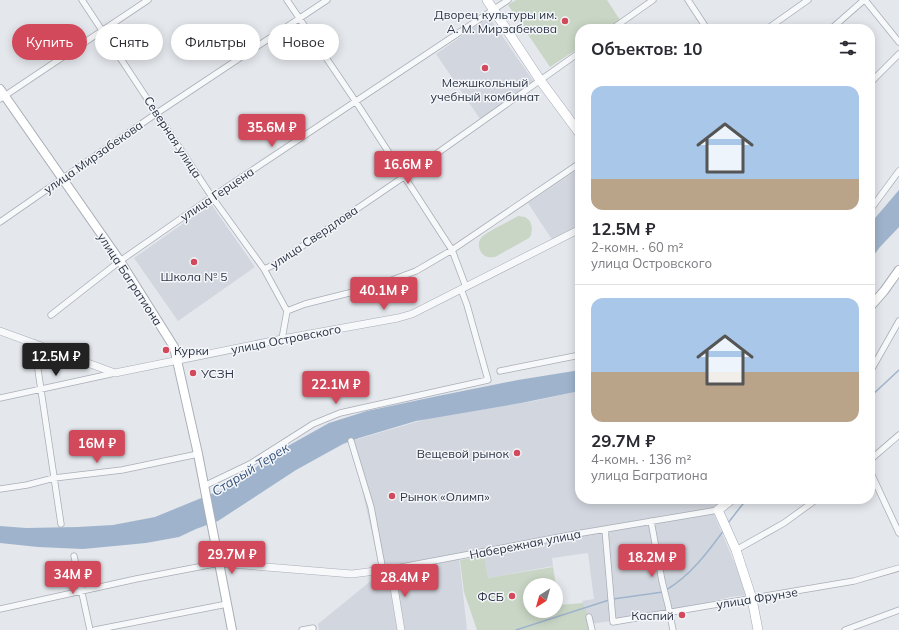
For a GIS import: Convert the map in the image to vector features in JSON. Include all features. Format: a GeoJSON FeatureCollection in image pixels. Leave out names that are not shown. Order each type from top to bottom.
{"type":"FeatureCollection","features":[{"type":"Feature","properties":{"kind":"main road"},"geometry":{"type":"LineString","coordinates":[[488,0],[541,80],[575,126]]}},
{"type":"Feature","properties":{"kind":"main road","name":"улица Багратиона"},"geometry":{"type":"LineString","coordinates":[[1,95],[63,179],[120,261],[174,347],[220,563]]}},
{"type":"Feature","properties":{"kind":"main road"},"geometry":{"type":"LineString","coordinates":[[875,301],[899,270]]}},
{"type":"Feature","properties":{"kind":"main road","name":"Набережная улица"},"geometry":{"type":"LineString","coordinates":[[718,510],[726,504]]}},
{"type":"Feature","properties":{"kind":"main road"},"geometry":{"type":"LineString","coordinates":[[718,510],[736,550],[752,599],[758,630]]}},
{"type":"Feature","properties":{"kind":"main road"},"geometry":{"type":"LineString","coordinates":[[220,563],[232,630]]}},
{"type":"Feature","properties":{"kind":"street","name":"Северная улица"},"geometry":{"type":"LineString","coordinates":[[82,0],[97,24]]}},
{"type":"Feature","properties":{"kind":"street"},"geometry":{"type":"LineString","coordinates":[[112,24],[148,0]]}},
{"type":"Feature","properties":{"kind":"street"},"geometry":{"type":"LineString","coordinates":[[205,489],[250,464],[313,424],[340,413],[488,380],[452,250],[405,176],[288,0]]}},
{"type":"Feature","properties":{"kind":"street","name":"улица Мирзабекова"},"geometry":{"type":"LineString","coordinates":[[0,222],[157,113],[327,0]]}},
{"type":"Feature","properties":{"kind":"street","name":"улица Герцена"},"geometry":{"type":"LineString","coordinates":[[50,315],[120,261],[212,197],[508,0]]}},
{"type":"Feature","properties":{"kind":"street"},"geometry":{"type":"LineString","coordinates":[[619,24],[653,0]]}},
{"type":"Feature","properties":{"kind":"street"},"geometry":{"type":"LineString","coordinates":[[688,0],[703,24]]}},
{"type":"Feature","properties":{"kind":"street"},"geometry":{"type":"LineString","coordinates":[[774,24],[808,0]]}},
{"type":"Feature","properties":{"kind":"street"},"geometry":{"type":"LineString","coordinates":[[837,24],[865,0],[899,42]]}},
{"type":"Feature","properties":{"kind":"street"},"geometry":{"type":"LineString","coordinates":[[1,95],[95,35]]}},
{"type":"Feature","properties":{"kind":"street"},"geometry":{"type":"LineString","coordinates":[[875,78],[899,54]]}},
{"type":"Feature","properties":{"kind":"street","name":"улица Свердлова"},"geometry":{"type":"LineString","coordinates":[[264,270],[276,264],[405,176],[575,56]]}},
{"type":"Feature","properties":{"kind":"street","name":"Северная улица"},"geometry":{"type":"LineString","coordinates":[[121,60],[212,197],[264,270],[287,311]]}},
{"type":"Feature","properties":{"kind":"street"},"geometry":{"type":"LineString","coordinates":[[282,339],[287,311],[305,304],[373,287],[416,271],[452,250],[575,166]]}},
{"type":"Feature","properties":{"kind":"street"},"geometry":{"type":"LineString","coordinates":[[875,203],[899,171]]}},
{"type":"Feature","properties":{"kind":"street","name":"улица Островского"},"geometry":{"type":"LineString","coordinates":[[0,398],[177,360],[398,318],[412,314],[575,232]]}},
{"type":"Feature","properties":{"kind":"street"},"geometry":{"type":"LineString","coordinates":[[875,363],[899,321]]}},
{"type":"Feature","properties":{"kind":"street"},"geometry":{"type":"LineString","coordinates":[[0,331],[34,342],[115,373]]}},
{"type":"Feature","properties":{"kind":"street"},"geometry":{"type":"LineString","coordinates":[[34,342],[61,524]]}},
{"type":"Feature","properties":{"kind":"street"},"geometry":{"type":"LineString","coordinates":[[500,371],[575,356]]}},
{"type":"Feature","properties":{"kind":"street"},"geometry":{"type":"LineString","coordinates":[[875,456],[899,435]]}},
{"type":"Feature","properties":{"kind":"street"},"geometry":{"type":"LineString","coordinates":[[351,441],[371,507],[383,571]]}},
{"type":"Feature","properties":{"kind":"street"},"geometry":{"type":"LineString","coordinates":[[0,488],[27,485],[54,478],[122,470],[198,454]]}},
{"type":"Feature","properties":{"kind":"street"},"geometry":{"type":"LineString","coordinates":[[875,482],[899,533]]}},
{"type":"Feature","properties":{"kind":"street"},"geometry":{"type":"LineString","coordinates":[[736,550],[784,523],[810,504]]}},
{"type":"Feature","properties":{"kind":"street","name":"Набережная улица"},"geometry":{"type":"LineString","coordinates":[[220,563],[352,574],[383,571],[604,529],[718,510]]}},
{"type":"Feature","properties":{"kind":"street"},"geometry":{"type":"LineString","coordinates":[[650,521],[673,630]]}},
{"type":"Feature","properties":{"kind":"street","name":"улица Фрунзе"},"geometry":{"type":"LineString","coordinates":[[604,529],[613,622],[854,581],[899,568]]}},
{"type":"Feature","properties":{"kind":"street"},"geometry":{"type":"LineString","coordinates":[[74,556],[90,630]]}},
{"type":"Feature","properties":{"kind":"street"},"geometry":{"type":"LineString","coordinates":[[0,609],[220,563]]}},
{"type":"Feature","properties":{"kind":"street"},"geometry":{"type":"LineString","coordinates":[[391,569],[402,630]]}},
{"type":"Feature","properties":{"kind":"street"},"geometry":{"type":"LineString","coordinates":[[95,630],[227,604]]}},
{"type":"Feature","properties":{"kind":"street"},"geometry":{"type":"LineString","coordinates":[[845,630],[899,610]]}},
{"type":"Feature","properties":{"kind":"street"},"geometry":{"type":"LineString","coordinates":[[589,618],[592,630]]}},
{"type":"Feature","properties":{"kind":"street"},"geometry":{"type":"LineString","coordinates":[[302,630],[313,628]]}},
{"type":"Feature","properties":{"kind":"shaded area","name":"Межшкольный учебный комбинат"},"geometry":{"type":"Polygon","coordinates":[[[489,17],[534,82],[480,119],[436,54],[489,17]]]}},
{"type":"Feature","properties":{"kind":"shaded area"},"geometry":{"type":"Polygon","coordinates":[[[575,171],[575,230],[553,241],[528,203],[575,171]]]}},
{"type":"Feature","properties":{"kind":"shaded area","name":"Школа № 5"},"geometry":{"type":"Polygon","coordinates":[[[211,204],[255,267],[178,321],[134,258],[211,204]]]}},
{"type":"Feature","properties":{"kind":"shaded area"},"geometry":{"type":"Polygon","coordinates":[[[575,392],[575,504],[720,504],[718,510],[713,512],[748,595],[730,597],[670,612],[591,624],[582,601],[594,599],[588,553],[552,558],[553,566],[488,578],[483,552],[459,557],[467,630],[319,630],[318,624],[383,571],[378,551],[376,551],[351,441],[430,418],[534,401],[575,392]]]}},
{"type":"Feature","properties":{"kind":"green space"},"geometry":{"type":"Polygon","coordinates":[[[516,0],[607,0],[620,20],[614,24],[575,24],[575,50],[550,67],[508,5],[516,0]]]}},
{"type":"Feature","properties":{"kind":"green space"},"geometry":{"type":"Polygon","coordinates":[[[518,216],[525,217],[530,221],[532,228],[529,238],[495,257],[485,256],[481,252],[479,246],[479,242],[482,237],[518,216]]]}},
{"type":"Feature","properties":{"kind":"green space"},"geometry":{"type":"Polygon","coordinates":[[[484,556],[488,578],[553,567],[555,578],[523,578],[523,618],[563,618],[563,605],[583,603],[590,621],[591,630],[477,630],[464,592],[460,560],[484,556]]]}},
{"type":"Feature","properties":{"kind":"water"},"geometry":{"type":"Polygon","coordinates":[[[899,190],[899,227],[875,254],[875,218],[899,190]]]}},
{"type":"Feature","properties":{"kind":"water"},"geometry":{"type":"Polygon","coordinates":[[[575,371],[575,392],[416,421],[359,438],[343,444],[296,470],[218,521],[179,537],[146,543],[83,549],[38,547],[0,543],[0,526],[26,528],[113,525],[155,517],[216,492],[244,477],[270,456],[329,423],[367,411],[518,380],[575,371]]]}},
{"type":"Feature","properties":{"kind":"waterway"},"geometry":{"type":"LineString","coordinates":[[875,392],[899,370]]}},
{"type":"Feature","properties":{"kind":"waterway"},"geometry":{"type":"LineString","coordinates":[[728,523],[743,504]]}},
{"type":"Feature","properties":{"kind":"waterway"},"geometry":{"type":"LineString","coordinates":[[666,590],[691,571],[724,530]]}},
{"type":"Feature","properties":{"kind":"waterway"},"geometry":{"type":"LineString","coordinates":[[613,599],[663,592]]}},
{"type":"Feature","properties":{"kind":"waterway"},"geometry":{"type":"LineString","coordinates":[[516,630],[609,600]]}},
{"type":"Feature","properties":{"kind":"place","name":"Дворец культуры им. А. М. Мирзабекова"},"geometry":{"type":"Point","coordinates":[565,21]}},
{"type":"Feature","properties":{"kind":"place","name":"Межшкольный учебный комбинат"},"geometry":{"type":"Point","coordinates":[485,68]}},
{"type":"Feature","properties":{"kind":"place","name":"Школа № 5"},"geometry":{"type":"Point","coordinates":[194,262]}},
{"type":"Feature","properties":{"kind":"place","name":"Курки"},"geometry":{"type":"Point","coordinates":[166,350]}},
{"type":"Feature","properties":{"kind":"place","name":"УСЗН"},"geometry":{"type":"Point","coordinates":[193,373]}},
{"type":"Feature","properties":{"kind":"place","name":"Вещевой рынок"},"geometry":{"type":"Point","coordinates":[517,453]}},
{"type":"Feature","properties":{"kind":"place","name":"Рынок «Олимп»"},"geometry":{"type":"Point","coordinates":[392,496]}},
{"type":"Feature","properties":{"kind":"place","name":"ФСБ"},"geometry":{"type":"Point","coordinates":[512,596]}},
{"type":"Feature","properties":{"kind":"place","name":"Каспий"},"geometry":{"type":"Point","coordinates":[682,615]}},
{"type":"Feature","properties":{"kind":"water label","name":"Старый Терек"},"geometry":{"type":"Point","coordinates":[250,469]}}]}
